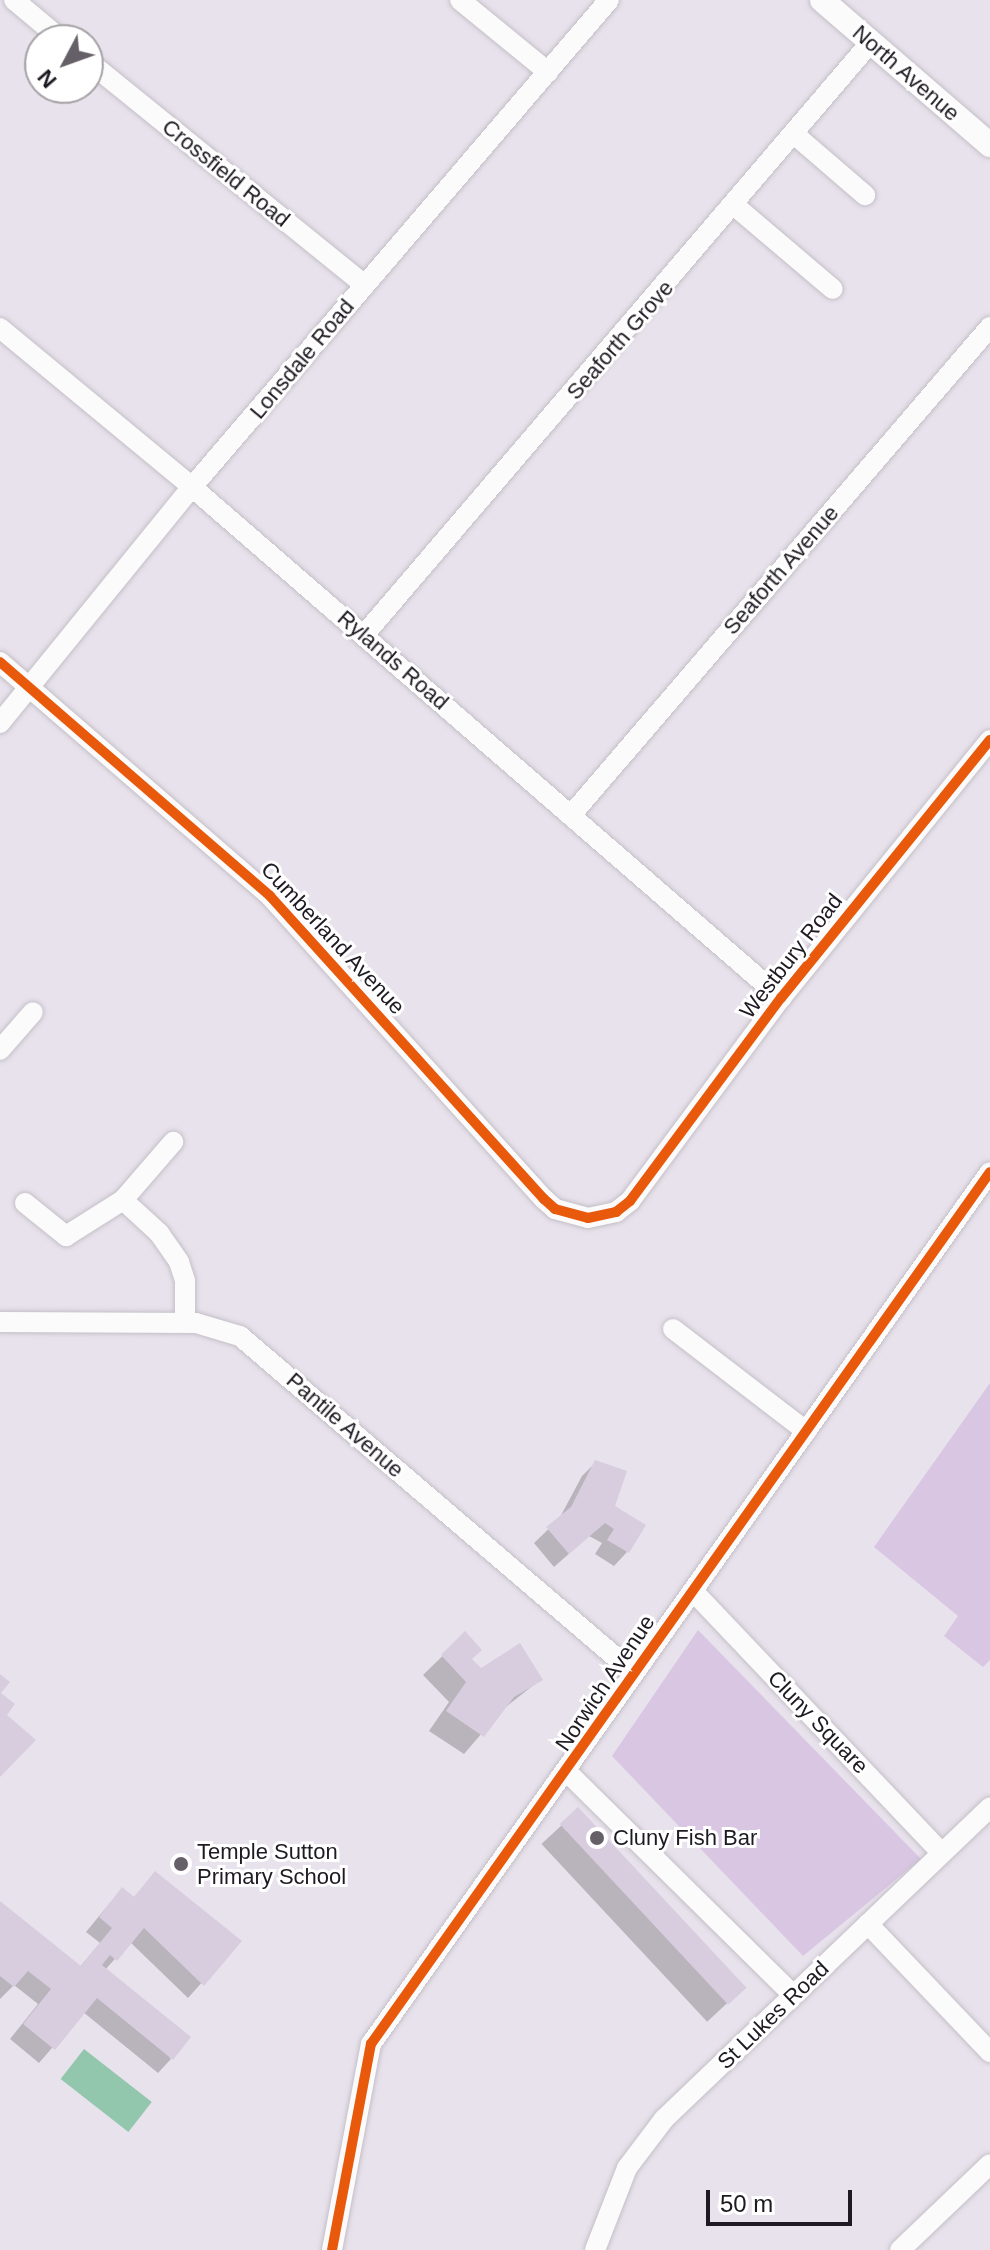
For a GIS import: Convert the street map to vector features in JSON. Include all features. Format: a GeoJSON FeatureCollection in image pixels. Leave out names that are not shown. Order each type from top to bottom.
{"type":"FeatureCollection","features":[{"type":"Feature","properties":{"kind":"street"},"geometry":{"type":"LineString","coordinates":[[14,0],[43,24]]}},
{"type":"Feature","properties":{"kind":"street"},"geometry":{"type":"LineString","coordinates":[[460,0],[548,72]]}},
{"type":"Feature","properties":{"kind":"street","name":"Lonsdale Road"},"geometry":{"type":"LineString","coordinates":[[0,723],[192,487],[609,0]]}},
{"type":"Feature","properties":{"kind":"street","name":"North Avenue"},"geometry":{"type":"LineString","coordinates":[[822,0],[990,145]]}},
{"type":"Feature","properties":{"kind":"street","name":"Seaforth Grove"},"geometry":{"type":"LineString","coordinates":[[364,635],[735,206],[871,42]]}},
{"type":"Feature","properties":{"kind":"street","name":"Crossfield Road"},"geometry":{"type":"LineString","coordinates":[[104,74],[365,285]]}},
{"type":"Feature","properties":{"kind":"street"},"geometry":{"type":"LineString","coordinates":[[794,134],[865,195]]}},
{"type":"Feature","properties":{"kind":"street"},"geometry":{"type":"LineString","coordinates":[[735,206],[833,289]]}},
{"type":"Feature","properties":{"kind":"street","name":"Seaforth Avenue"},"geometry":{"type":"LineString","coordinates":[[572,814],[990,327]]}},
{"type":"Feature","properties":{"kind":"street","name":"Rylands Road"},"geometry":{"type":"LineString","coordinates":[[0,328],[192,487],[781,998]]}},
{"type":"Feature","properties":{"kind":"street","name":"Cumberland Avenue"},"geometry":{"type":"LineString","coordinates":[[0,662],[270,896],[555,1209],[588,1218],[616,1212],[630,1201]]}},
{"type":"Feature","properties":{"kind":"street","name":"Westbury Road"},"geometry":{"type":"LineString","coordinates":[[630,1201],[781,998],[990,740]]}},
{"type":"Feature","properties":{"kind":"street"},"geometry":{"type":"LineString","coordinates":[[0,1050],[33,1012]]}},
{"type":"Feature","properties":{"kind":"street"},"geometry":{"type":"LineString","coordinates":[[25,1203],[63,1236],[123,1200],[173,1142]]}},
{"type":"Feature","properties":{"kind":"street","name":"Norwich Avenue"},"geometry":{"type":"LineString","coordinates":[[332,2250],[371,2044],[568,1773],[633,1672],[990,1172]]}},
{"type":"Feature","properties":{"kind":"street"},"geometry":{"type":"LineString","coordinates":[[123,1200],[159,1233],[179,1262],[185,1323]]}},
{"type":"Feature","properties":{"kind":"street","name":"Pantile Avenue"},"geometry":{"type":"LineString","coordinates":[[0,1322],[185,1323],[240,1336],[633,1672]]}},
{"type":"Feature","properties":{"kind":"street"},"geometry":{"type":"LineString","coordinates":[[673,1329],[806,1431]]}},
{"type":"Feature","properties":{"kind":"street","name":"Cluny Square"},"geometry":{"type":"LineString","coordinates":[[693,1591],[942,1853]]}},
{"type":"Feature","properties":{"kind":"street"},"geometry":{"type":"LineString","coordinates":[[568,1773],[793,1995]]}},
{"type":"Feature","properties":{"kind":"street","name":"St Lukes Road"},"geometry":{"type":"LineString","coordinates":[[595,2250],[615,2192],[641,2147],[793,1995],[990,1808]]}},
{"type":"Feature","properties":{"kind":"street"},"geometry":{"type":"LineString","coordinates":[[868,1924],[990,2052]]}},
{"type":"Feature","properties":{"kind":"street"},"geometry":{"type":"LineString","coordinates":[[900,2250],[990,2164]]}},
{"type":"Feature","properties":{"kind":"shaded area"},"geometry":{"type":"Polygon","coordinates":[[[990,1383],[990,1660],[983,1667],[944,1636],[958,1616],[874,1547],[990,1383]]]}},
{"type":"Feature","properties":{"kind":"shaded area"},"geometry":{"type":"Polygon","coordinates":[[[698,1630],[921,1859],[803,1956],[612,1756],[698,1630]]]}},
{"type":"Feature","properties":{"kind":"shaded area"},"geometry":{"type":"Polygon","coordinates":[[[84,2049],[152,2102],[128,2132],[61,2079],[84,2049]]]}},
{"type":"Feature","properties":{"kind":"building"},"geometry":{"type":"Polygon","coordinates":[[[595,1460],[627,1471],[615,1506],[646,1525],[629,1553],[607,1540],[614,1529],[605,1523],[569,1554],[546,1527],[571,1507],[595,1460]]]}},
{"type":"Feature","properties":{"kind":"building"},"geometry":{"type":"Polygon","coordinates":[[[465,1631],[482,1650],[472,1659],[481,1668],[520,1643],[543,1680],[514,1697],[484,1737],[446,1711],[466,1682],[441,1655],[465,1631]]]}},
{"type":"Feature","properties":{"kind":"building"},"geometry":{"type":"Polygon","coordinates":[[[0,1674],[10,1682],[1,1693],[15,1704],[7,1715],[36,1740],[0,1777],[0,1674]]]}},
{"type":"Feature","properties":{"kind":"building"},"geometry":{"type":"Polygon","coordinates":[[[578,1807],[746,1988],[728,2005],[560,1824],[578,1807]]]}},
{"type":"Feature","properties":{"kind":"building"},"geometry":{"type":"Polygon","coordinates":[[[155,1871],[242,1941],[204,1986],[144,1928],[117,1961],[110,1955],[102,1965],[191,2037],[173,2060],[97,1998],[55,2050],[23,2024],[51,1989],[28,1971],[14,1987],[0,1976],[0,1901],[81,1966],[112,1928],[99,1917],[122,1887],[134,1897],[155,1871]]]}},
{"type":"Feature","properties":{"kind":"cycle path"},"geometry":{"type":"LineString","coordinates":[[0,662],[270,896],[544,1199],[555,1209],[588,1218],[616,1212],[630,1201],[781,998],[990,740]]}},
{"type":"Feature","properties":{"kind":"cycle path"},"geometry":{"type":"LineString","coordinates":[[332,2250],[371,2044],[990,1172]]}},
{"type":"Feature","properties":{"kind":"place","name":"Cluny Fish Bar"},"geometry":{"type":"Point","coordinates":[597,1838]}},
{"type":"Feature","properties":{"kind":"place","name":"Temple Sutton Primary School"},"geometry":{"type":"Point","coordinates":[181,1864]}}]}
